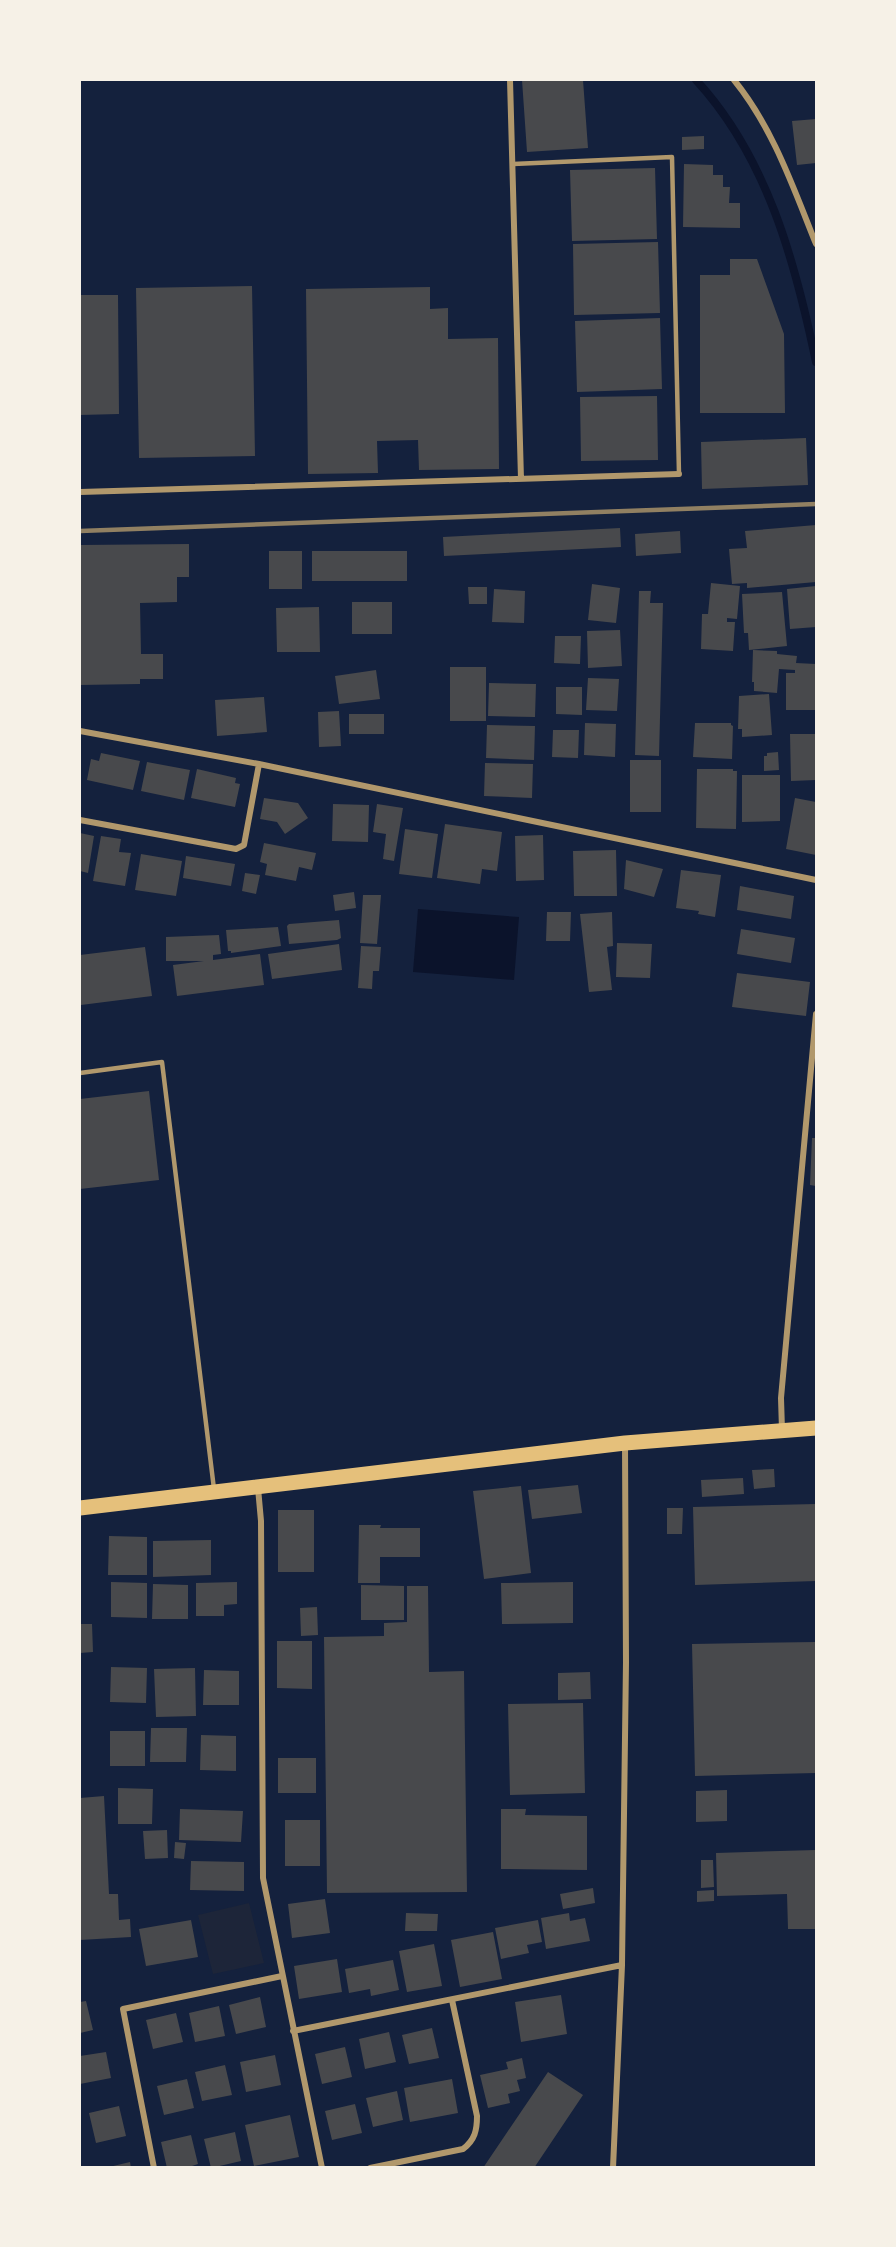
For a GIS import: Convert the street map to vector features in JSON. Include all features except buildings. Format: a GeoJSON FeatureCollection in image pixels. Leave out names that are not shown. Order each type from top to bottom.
{"type":"FeatureCollection","features":[{"type":"Feature","properties":{"kind":"main road"},"geometry":{"type":"LineString","coordinates":[[80,1508],[625,1443],[816,1428]]}},
{"type":"Feature","properties":{"kind":"street"},"geometry":{"type":"LineString","coordinates":[[510,80],[521,479]]}},
{"type":"Feature","properties":{"kind":"street"},"geometry":{"type":"LineString","coordinates":[[734,80],[751,100],[778,152],[816,244]]}},
{"type":"Feature","properties":{"kind":"street"},"geometry":{"type":"LineString","coordinates":[[80,492],[679,474]]}},
{"type":"Feature","properties":{"kind":"street"},"geometry":{"type":"LineString","coordinates":[[80,731],[259,764],[816,880]]}},
{"type":"Feature","properties":{"kind":"street"},"geometry":{"type":"LineString","coordinates":[[80,820],[236,849],[244,845],[259,764]]}},
{"type":"Feature","properties":{"kind":"street"},"geometry":{"type":"LineString","coordinates":[[782,1431],[781,1398],[816,1014]]}},
{"type":"Feature","properties":{"kind":"street"},"geometry":{"type":"LineString","coordinates":[[613,2168],[622,1965],[626,1662],[625,1443]]}},
{"type":"Feature","properties":{"kind":"street"},"geometry":{"type":"LineString","coordinates":[[258,1487],[261,1533],[263,1878],[322,2168]]}},
{"type":"Feature","properties":{"kind":"street"},"geometry":{"type":"LineString","coordinates":[[293,2031],[622,1965]]}},
{"type":"Feature","properties":{"kind":"street"},"geometry":{"type":"LineString","coordinates":[[154,2168],[123,2009],[282,1976]]}},
{"type":"Feature","properties":{"kind":"street"},"geometry":{"type":"LineString","coordinates":[[370,2168],[463,2149],[470,2144],[477,2130],[477,2116],[452,2000]]}},
{"type":"Feature","properties":{"kind":"lane"},"geometry":{"type":"LineString","coordinates":[[513,164],[672,157],[679,474]]}},
{"type":"Feature","properties":{"kind":"lane"},"geometry":{"type":"LineString","coordinates":[[80,1073],[162,1062],[214,1492]]}},
{"type":"Feature","properties":{"kind":"shaded area"},"geometry":{"type":"Polygon","coordinates":[[[418,909],[519,917],[514,980],[413,972],[418,909]]]}},
{"type":"Feature","properties":{"kind":"shaded area"},"geometry":{"type":"Polygon","coordinates":[[[249,1903],[264,1963],[213,1974],[198,1915],[249,1903]]]}},
{"type":"Feature","properties":{"kind":"waterway"},"geometry":{"type":"LineString","coordinates":[[696,80],[721,110],[742,142],[760,176],[788,249],[816,362]]}},
{"type":"Feature","properties":{"kind":"railway"},"geometry":{"type":"LineString","coordinates":[[80,531],[816,504]]}}]}
